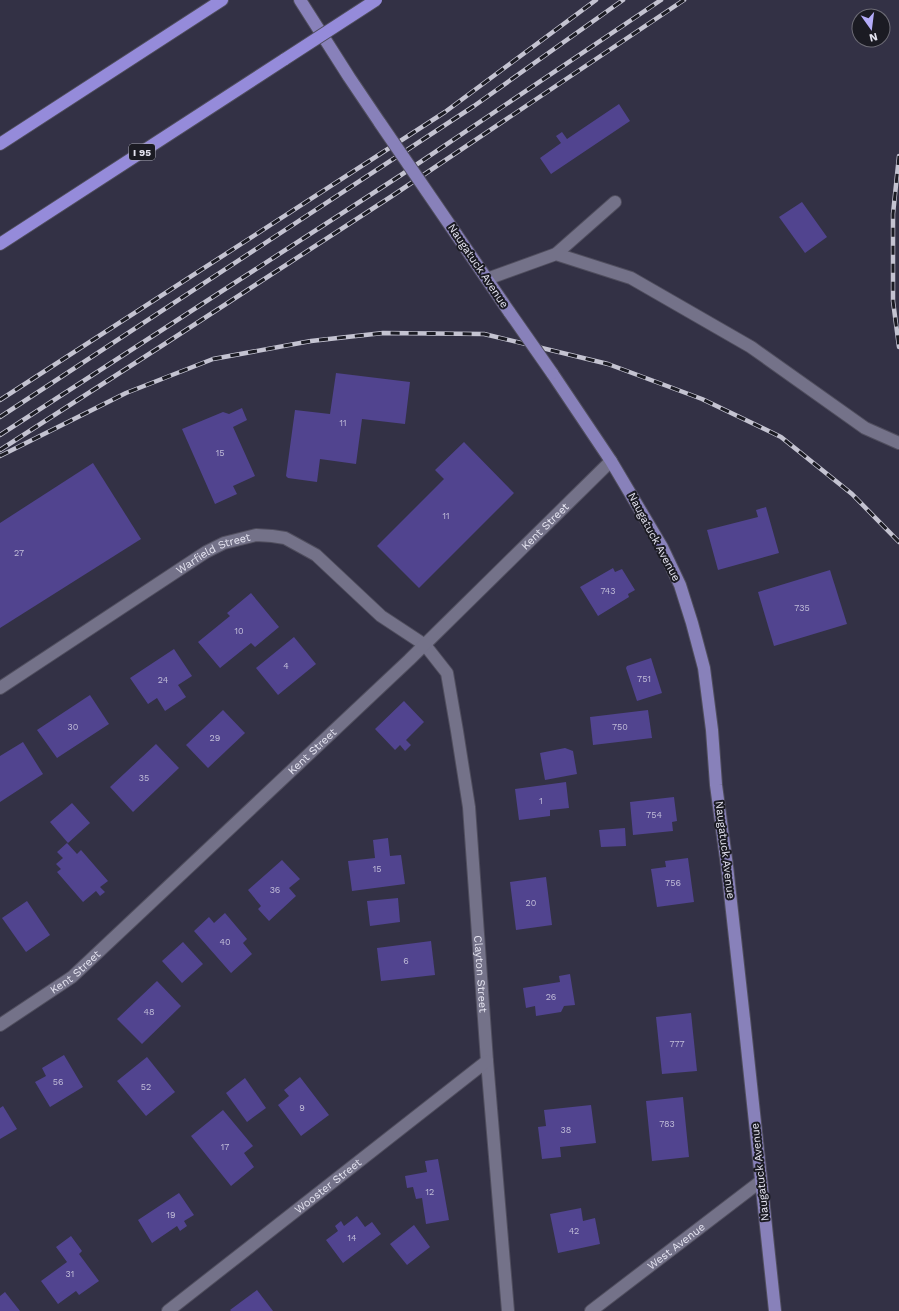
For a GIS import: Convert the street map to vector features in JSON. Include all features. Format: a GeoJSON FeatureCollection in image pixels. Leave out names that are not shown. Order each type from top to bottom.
{"type":"FeatureCollection","features":[{"type":"Feature","properties":{"kind":"highway"},"geometry":{"type":"LineString","coordinates":[[0,144],[222,0]]}},
{"type":"Feature","properties":{"kind":"highway","name":"I 95"},"geometry":{"type":"LineString","coordinates":[[0,244],[376,0]]}},
{"type":"Feature","properties":{"kind":"main road","name":"Naugatuck Avenue"},"geometry":{"type":"LineString","coordinates":[[300,0],[380,123],[611,461],[662,547],[680,585],[704,668],[712,730],[716,785],[731,897],[775,1311]]}},
{"type":"Feature","properties":{"kind":"street"},"geometry":{"type":"LineString","coordinates":[[487,279],[556,254],[615,202]]}},
{"type":"Feature","properties":{"kind":"street"},"geometry":{"type":"LineString","coordinates":[[556,254],[631,278],[751,347],[865,428],[899,443]]}},
{"type":"Feature","properties":{"kind":"street","name":"Kent Street"},"geometry":{"type":"LineString","coordinates":[[0,1025],[72,977],[425,645],[611,461]]}},
{"type":"Feature","properties":{"kind":"street","name":"Warfield Street"},"geometry":{"type":"LineString","coordinates":[[0,688],[206,552],[224,543],[256,535],[285,538],[316,555],[381,616],[425,645]]}},
{"type":"Feature","properties":{"kind":"street","name":"Clayton Street"},"geometry":{"type":"LineString","coordinates":[[425,645],[447,673],[458,731],[469,807],[487,1061],[508,1311]]}},
{"type":"Feature","properties":{"kind":"street","name":"Wooster Street"},"geometry":{"type":"LineString","coordinates":[[168,1311],[487,1061]]}},
{"type":"Feature","properties":{"kind":"street","name":"West Avenue"},"geometry":{"type":"LineString","coordinates":[[591,1311],[761,1181]]}},
{"type":"Feature","properties":{"kind":"building"},"geometry":{"type":"Polygon","coordinates":[[[619,104],[630,121],[551,174],[540,158],[561,143],[556,136],[562,132],[567,139],[619,104]]]}},
{"type":"Feature","properties":{"kind":"building"},"geometry":{"type":"Polygon","coordinates":[[[802,202],[827,237],[805,253],[779,217],[802,202]]]}},
{"type":"Feature","properties":{"kind":"building"},"geometry":{"type":"Polygon","coordinates":[[[336,373],[410,382],[405,424],[362,419],[356,464],[320,459],[317,482],[288,478],[286,476],[295,410],[330,414],[336,373]]]}},
{"type":"Feature","properties":{"kind":"building"},"geometry":{"type":"Polygon","coordinates":[[[242,408],[247,420],[233,427],[255,476],[233,486],[237,494],[215,504],[182,429],[223,412],[229,414],[242,408]]]}},
{"type":"Feature","properties":{"kind":"building"},"geometry":{"type":"Polygon","coordinates":[[[464,442],[514,493],[419,588],[377,546],[444,479],[435,470],[464,442]]]}},
{"type":"Feature","properties":{"kind":"building"},"geometry":{"type":"Polygon","coordinates":[[[93,463],[141,539],[0,628],[0,523],[93,463]]]}},
{"type":"Feature","properties":{"kind":"building"},"geometry":{"type":"Polygon","coordinates":[[[766,507],[779,553],[718,570],[707,530],[758,517],[756,510],[766,507]]]}},
{"type":"Feature","properties":{"kind":"building"},"geometry":{"type":"Polygon","coordinates":[[[613,568],[615,572],[622,569],[635,590],[628,594],[629,597],[598,616],[580,587],[613,568]]]}},
{"type":"Feature","properties":{"kind":"building"},"geometry":{"type":"Polygon","coordinates":[[[830,570],[847,624],[774,646],[758,592],[830,570]]]}},
{"type":"Feature","properties":{"kind":"building"},"geometry":{"type":"Polygon","coordinates":[[[251,593],[279,627],[255,647],[251,643],[220,668],[198,642],[230,616],[227,613],[251,593]]]}},
{"type":"Feature","properties":{"kind":"building"},"geometry":{"type":"Polygon","coordinates":[[[294,637],[316,664],[278,695],[256,668],[294,637]]]}},
{"type":"Feature","properties":{"kind":"building"},"geometry":{"type":"Polygon","coordinates":[[[174,649],[192,676],[178,685],[186,697],[165,711],[157,698],[148,704],[130,678],[174,649]]]}},
{"type":"Feature","properties":{"kind":"building"},"geometry":{"type":"Polygon","coordinates":[[[651,658],[662,693],[637,701],[626,668],[627,666],[651,658]]]}},
{"type":"Feature","properties":{"kind":"building"},"geometry":{"type":"Polygon","coordinates":[[[90,695],[109,724],[57,758],[37,730],[90,695]]]}},
{"type":"Feature","properties":{"kind":"building"},"geometry":{"type":"Polygon","coordinates":[[[404,701],[424,722],[406,740],[411,745],[405,751],[400,745],[395,750],[375,729],[404,701]]]}},
{"type":"Feature","properties":{"kind":"building"},"geometry":{"type":"Polygon","coordinates":[[[223,710],[245,733],[208,768],[186,745],[223,710]]]}},
{"type":"Feature","properties":{"kind":"building"},"geometry":{"type":"Polygon","coordinates":[[[648,710],[652,738],[593,745],[590,717],[648,710]]]}},
{"type":"Feature","properties":{"kind":"building"},"geometry":{"type":"Polygon","coordinates":[[[23,742],[43,774],[0,802],[0,756],[23,742]]]}},
{"type":"Feature","properties":{"kind":"building"},"geometry":{"type":"Polygon","coordinates":[[[156,744],[179,768],[133,812],[110,787],[156,744]]]}},
{"type":"Feature","properties":{"kind":"building"},"geometry":{"type":"Polygon","coordinates":[[[565,748],[573,751],[577,774],[545,780],[540,753],[565,748]]]}},
{"type":"Feature","properties":{"kind":"building"},"geometry":{"type":"Polygon","coordinates":[[[566,782],[569,808],[550,810],[550,816],[519,820],[515,789],[566,782]]]}},
{"type":"Feature","properties":{"kind":"building"},"geometry":{"type":"Polygon","coordinates":[[[674,797],[677,821],[672,822],[673,831],[633,835],[630,802],[674,797]]]}},
{"type":"Feature","properties":{"kind":"building"},"geometry":{"type":"Polygon","coordinates":[[[72,803],[90,823],[68,843],[50,822],[72,803]]]}},
{"type":"Feature","properties":{"kind":"building"},"geometry":{"type":"Polygon","coordinates":[[[625,828],[626,846],[601,847],[599,830],[625,828]]]}},
{"type":"Feature","properties":{"kind":"building"},"geometry":{"type":"Polygon","coordinates":[[[388,838],[390,856],[401,855],[405,884],[352,891],[348,861],[375,858],[373,840],[388,838]]]}},
{"type":"Feature","properties":{"kind":"building"},"geometry":{"type":"Polygon","coordinates":[[[67,843],[77,854],[81,850],[108,881],[100,887],[105,892],[100,896],[96,891],[83,902],[57,872],[61,869],[56,864],[63,858],[57,852],[67,843]]]}},
{"type":"Feature","properties":{"kind":"building"},"geometry":{"type":"Polygon","coordinates":[[[688,858],[694,902],[657,907],[651,869],[666,867],[665,861],[688,858]]]}},
{"type":"Feature","properties":{"kind":"building"},"geometry":{"type":"Polygon","coordinates":[[[282,860],[300,879],[289,888],[296,896],[269,921],[258,909],[261,906],[248,890],[282,860]]]}},
{"type":"Feature","properties":{"kind":"building"},"geometry":{"type":"Polygon","coordinates":[[[546,877],[552,925],[516,930],[510,882],[546,877]]]}},
{"type":"Feature","properties":{"kind":"building"},"geometry":{"type":"Polygon","coordinates":[[[398,898],[400,922],[370,926],[367,901],[398,898]]]}},
{"type":"Feature","properties":{"kind":"building"},"geometry":{"type":"Polygon","coordinates":[[[27,901],[50,935],[26,952],[2,918],[27,901]]]}},
{"type":"Feature","properties":{"kind":"building"},"geometry":{"type":"Polygon","coordinates":[[[225,913],[247,939],[243,943],[252,954],[231,973],[194,931],[209,917],[214,923],[225,913]]]}},
{"type":"Feature","properties":{"kind":"building"},"geometry":{"type":"Polygon","coordinates":[[[431,941],[435,975],[381,981],[377,948],[431,941]]]}},
{"type":"Feature","properties":{"kind":"building"},"geometry":{"type":"Polygon","coordinates":[[[183,942],[203,964],[182,983],[162,961],[183,942]]]}},
{"type":"Feature","properties":{"kind":"building"},"geometry":{"type":"Polygon","coordinates":[[[570,974],[575,1005],[564,1006],[561,1012],[536,1016],[535,1006],[526,1008],[523,988],[560,982],[559,976],[570,974]]]}},
{"type":"Feature","properties":{"kind":"building"},"geometry":{"type":"Polygon","coordinates":[[[157,981],[181,1006],[142,1044],[117,1019],[157,981]]]}},
{"type":"Feature","properties":{"kind":"building"},"geometry":{"type":"Polygon","coordinates":[[[691,1013],[697,1071],[662,1074],[656,1017],[691,1013]]]}},
{"type":"Feature","properties":{"kind":"building"},"geometry":{"type":"Polygon","coordinates":[[[64,1055],[83,1087],[50,1107],[35,1082],[46,1076],[42,1068],[64,1055]]]}},
{"type":"Feature","properties":{"kind":"building"},"geometry":{"type":"Polygon","coordinates":[[[147,1057],[175,1092],[146,1116],[117,1081],[147,1057]]]}},
{"type":"Feature","properties":{"kind":"building"},"geometry":{"type":"Polygon","coordinates":[[[300,1077],[329,1115],[301,1136],[278,1105],[289,1096],[284,1090],[300,1077]]]}},
{"type":"Feature","properties":{"kind":"building"},"geometry":{"type":"Polygon","coordinates":[[[245,1078],[266,1108],[247,1122],[226,1093],[245,1078]]]}},
{"type":"Feature","properties":{"kind":"building"},"geometry":{"type":"Polygon","coordinates":[[[683,1097],[689,1157],[652,1161],[646,1101],[683,1097]]]}},
{"type":"Feature","properties":{"kind":"building"},"geometry":{"type":"Polygon","coordinates":[[[591,1105],[596,1143],[560,1147],[561,1157],[542,1159],[538,1127],[546,1126],[544,1110],[591,1105]]]}},
{"type":"Feature","properties":{"kind":"building"},"geometry":{"type":"Polygon","coordinates":[[[3,1106],[17,1129],[0,1139],[0,1108],[3,1106]]]}},
{"type":"Feature","properties":{"kind":"building"},"geometry":{"type":"Polygon","coordinates":[[[223,1110],[253,1146],[244,1153],[254,1167],[231,1186],[191,1136],[223,1110]]]}},
{"type":"Feature","properties":{"kind":"building"},"geometry":{"type":"Polygon","coordinates":[[[438,1159],[449,1220],[426,1224],[422,1198],[416,1199],[413,1187],[407,1188],[405,1176],[427,1172],[425,1161],[438,1159]]]}},
{"type":"Feature","properties":{"kind":"building"},"geometry":{"type":"Polygon","coordinates":[[[179,1193],[194,1215],[184,1221],[187,1226],[180,1231],[177,1226],[152,1243],[138,1220],[179,1193]]]}},
{"type":"Feature","properties":{"kind":"building"},"geometry":{"type":"Polygon","coordinates":[[[581,1208],[583,1221],[595,1218],[600,1244],[558,1253],[550,1214],[581,1208]]]}},
{"type":"Feature","properties":{"kind":"building"},"geometry":{"type":"Polygon","coordinates":[[[357,1216],[365,1227],[372,1222],[381,1234],[343,1263],[326,1240],[338,1231],[335,1226],[341,1221],[344,1226],[357,1216]]]}},
{"type":"Feature","properties":{"kind":"building"},"geometry":{"type":"Polygon","coordinates":[[[414,1225],[430,1247],[407,1265],[390,1244],[414,1225]]]}},
{"type":"Feature","properties":{"kind":"building"},"geometry":{"type":"Polygon","coordinates":[[[71,1236],[82,1251],[79,1254],[99,1281],[79,1295],[76,1291],[58,1304],[41,1281],[67,1262],[56,1247],[71,1236]]]}},
{"type":"Feature","properties":{"kind":"building"},"geometry":{"type":"Polygon","coordinates":[[[257,1290],[273,1311],[230,1310],[257,1290]]]}},
{"type":"Feature","properties":{"kind":"building"},"geometry":{"type":"Polygon","coordinates":[[[5,1292],[20,1311],[0,1311],[0,1296],[5,1292]]]}},
{"type":"Feature","properties":{"kind":"railway"},"geometry":{"type":"LineString","coordinates":[[0,400],[445,112],[596,0]]}},
{"type":"Feature","properties":{"kind":"railway"},"geometry":{"type":"LineString","coordinates":[[0,417],[474,106],[623,0]]}},
{"type":"Feature","properties":{"kind":"railway"},"geometry":{"type":"LineString","coordinates":[[0,435],[401,175],[661,0]]}},
{"type":"Feature","properties":{"kind":"railway"},"geometry":{"type":"LineString","coordinates":[[0,450],[392,196],[684,0]]}},
{"type":"Feature","properties":{"kind":"railway"},"geometry":{"type":"LineString","coordinates":[[899,156],[893,214],[893,301],[899,347]]}},
{"type":"Feature","properties":{"kind":"railway"},"geometry":{"type":"LineString","coordinates":[[0,456],[126,393],[213,359],[311,341],[383,333],[484,334],[608,364],[702,399],[781,437],[852,494],[899,542]]}}]}
